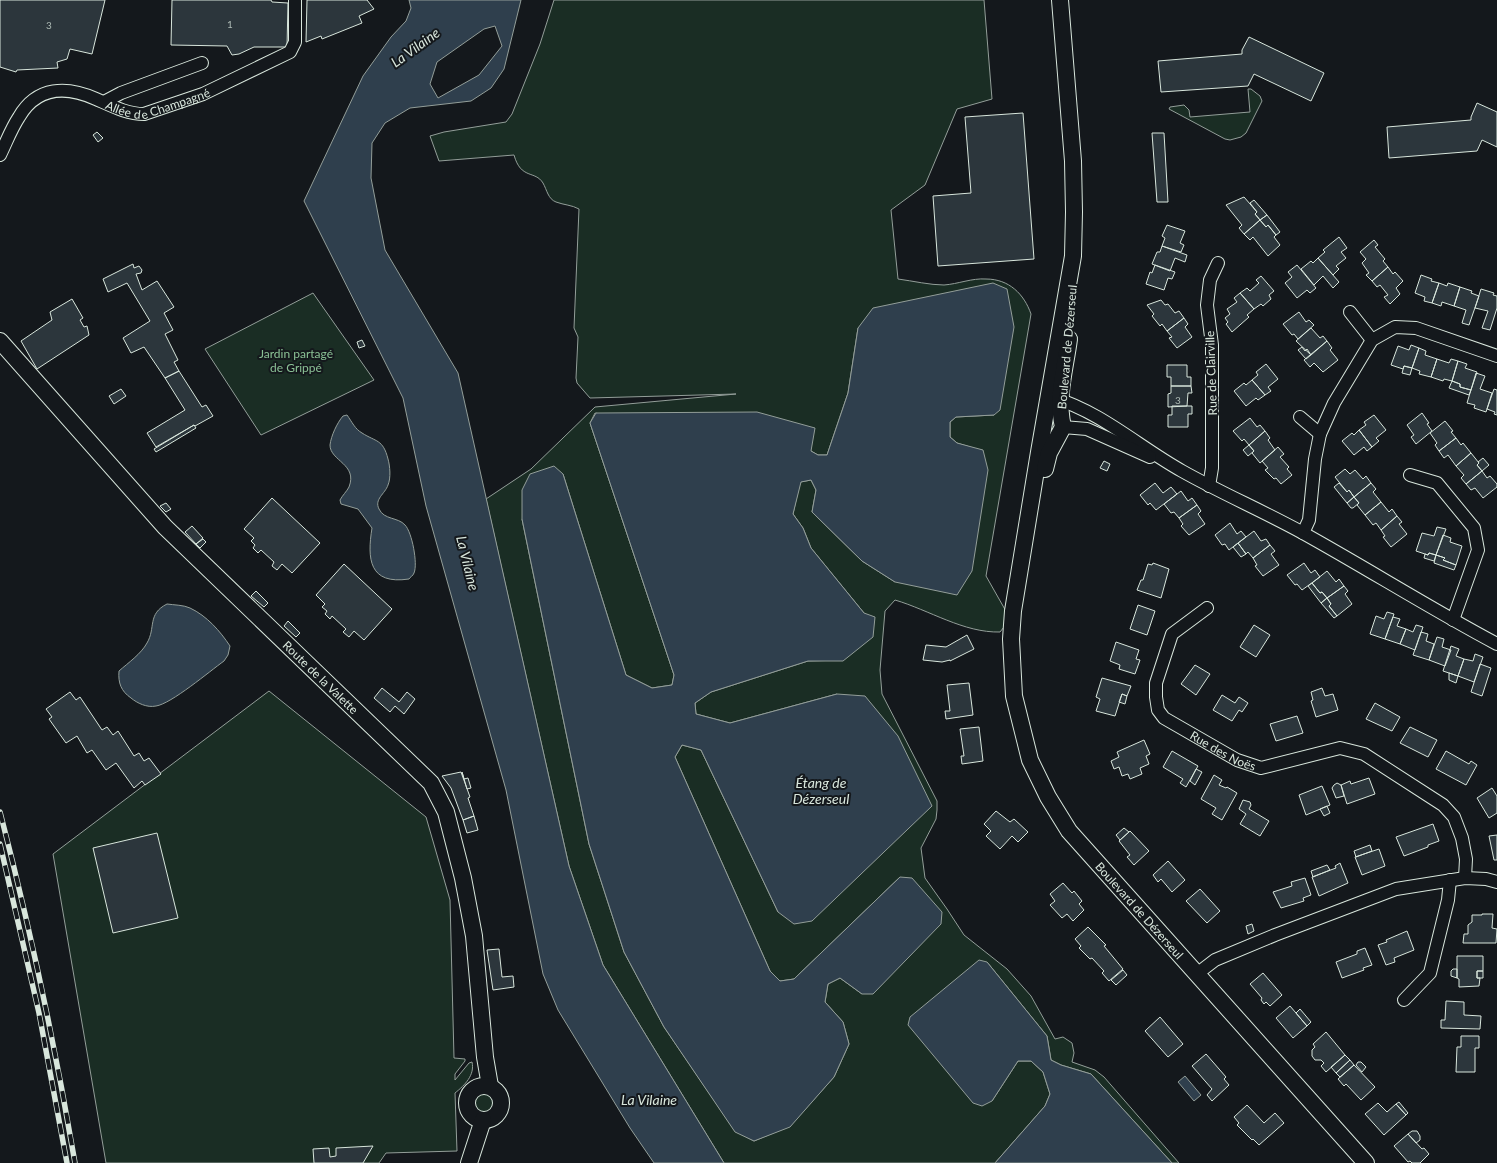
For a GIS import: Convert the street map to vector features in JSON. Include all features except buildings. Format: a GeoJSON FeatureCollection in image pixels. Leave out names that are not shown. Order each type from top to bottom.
{"type":"FeatureCollection","features":[{"type":"Feature","properties":{"kind":"street","name":"Allée de Champagné"},"geometry":{"type":"LineString","coordinates":[[0,155],[19,116],[32,102],[49,92],[71,90],[134,114],[144,114],[204,94],[290,52],[296,42],[295,0]]}},
{"type":"Feature","properties":{"kind":"street","name":"Boulevard de Dézerseul"},"geometry":{"type":"LineString","coordinates":[[1060,0],[1072,161],[1074,256],[1054,398],[1014,611],[1011,648],[1014,696],[1030,760],[1048,797],[1069,831],[1366,1163]]}},
{"type":"Feature","properties":{"kind":"street"},"geometry":{"type":"LineString","coordinates":[[104,102],[121,93],[202,62]]}},
{"type":"Feature","properties":{"kind":"street","name":"Rue de Clairville"},"geometry":{"type":"LineString","coordinates":[[1209,486],[1212,468],[1212,355],[1207,305],[1210,280],[1218,263]]}},
{"type":"Feature","properties":{"kind":"street"},"geometry":{"type":"LineString","coordinates":[[1350,312],[1372,340]]}},
{"type":"Feature","properties":{"kind":"street"},"geometry":{"type":"LineString","coordinates":[[1303,533],[1308,520],[1320,434],[1334,402],[1372,340],[1395,327],[1416,328],[1497,356]]}},
{"type":"Feature","properties":{"kind":"street","name":"Route de la Valette"},"geometry":{"type":"LineString","coordinates":[[0,341],[165,527],[431,783],[446,812],[463,878],[474,936],[485,1057],[490,1086]]}},
{"type":"Feature","properties":{"kind":"street"},"geometry":{"type":"LineString","coordinates":[[1054,398],[1083,409],[1128,435],[1180,470],[1303,533],[1497,644]]}},
{"type":"Feature","properties":{"kind":"street","name":"Boulevard de Dézerseul"},"geometry":{"type":"LineString","coordinates":[[1014,611],[1049,453],[1064,428],[1054,398]]}},
{"type":"Feature","properties":{"kind":"street"},"geometry":{"type":"LineString","coordinates":[[1300,417],[1320,434]]}},
{"type":"Feature","properties":{"kind":"street"},"geometry":{"type":"LineString","coordinates":[[1064,428],[1087,429],[1180,470]]}},
{"type":"Feature","properties":{"kind":"street"},"geometry":{"type":"LineString","coordinates":[[1410,475],[1437,483],[1474,528],[1478,550],[1453,620]]}},
{"type":"Feature","properties":{"kind":"street","name":"Rue des Noës"},"geometry":{"type":"LineString","coordinates":[[1207,608],[1172,634],[1156,683],[1158,710],[1164,718],[1237,760],[1261,768],[1340,748],[1364,754],[1443,805],[1454,817],[1462,838],[1466,859],[1465,878]]}},
{"type":"Feature","properties":{"kind":"street"},"geometry":{"type":"LineString","coordinates":[[1195,973],[1215,960],[1396,889],[1465,878],[1486,879],[1497,882]]}},
{"type":"Feature","properties":{"kind":"street"},"geometry":{"type":"LineString","coordinates":[[1404,1000],[1430,973],[1448,900],[1450,880]]}},
{"type":"Feature","properties":{"kind":"street"},"geometry":{"type":"LineString","coordinates":[[484,1085],[496,1090],[500,1095],[501,1104],[496,1115],[490,1119],[482,1120],[477,1119],[470,1112],[467,1101],[468,1095],[473,1089],[484,1085]]}},
{"type":"Feature","properties":{"kind":"street"},"geometry":{"type":"LineString","coordinates":[[469,1163],[482,1120]]}},
{"type":"Feature","properties":{"kind":"green space"},"geometry":{"type":"Polygon","coordinates":[[[554,0],[984,0],[992,99],[957,109],[925,185],[891,210],[898,279],[944,285],[981,279],[1002,282],[1020,294],[1031,314],[986,576],[1007,613],[1004,627],[1000,632],[987,631],[960,625],[895,600],[885,611],[880,670],[882,694],[937,801],[936,819],[921,848],[925,878],[964,935],[1007,969],[1031,996],[1055,1039],[1063,1037],[1072,1043],[1074,1053],[1072,1062],[1095,1070],[1104,1077],[1179,1163],[1172,1163],[1091,1074],[1051,1060],[1047,1036],[987,962],[992,1101],[1018,1061],[1031,1061],[1043,1072],[1050,1094],[1045,1106],[995,1163],[724,1163],[603,965],[569,866],[486,499],[531,469],[595,407],[736,394],[590,398],[577,383],[576,378],[578,337],[574,328],[579,209],[553,201],[540,179],[520,168],[514,155],[439,161],[430,136],[506,122],[512,114],[540,44],[554,0]],[[858,328],[848,393],[827,455],[818,455],[811,451],[595,413],[590,423],[674,675],[672,685],[652,688],[626,675],[563,474],[522,519],[589,844],[624,952],[664,1027],[735,1131],[754,1141],[790,1126],[834,1077],[849,1044],[843,1022],[825,1002],[828,984],[840,978],[862,994],[900,877],[794,979],[780,981],[770,971],[675,757],[682,745],[701,750],[778,912],[837,694],[730,723],[696,714],[695,703],[711,692],[808,661],[843,660],[864,613],[811,548],[803,528],[793,514],[800,482],[811,480],[816,490],[812,512],[862,561],[895,582],[983,451],[957,443],[950,437],[950,422],[956,417],[994,415],[858,328]]]}},
{"type":"Feature","properties":{"kind":"green space"},"geometry":{"type":"Polygon","coordinates":[[[1248,89],[1251,89],[1260,96],[1262,101],[1246,133],[1241,137],[1230,140],[1169,109],[1170,107],[1184,105],[1189,110],[1190,117],[1250,112],[1248,89]]]}},
{"type":"Feature","properties":{"kind":"green space","name":"Jardin partagé de Grippé"},"geometry":{"type":"Polygon","coordinates":[[[313,293],[374,380],[261,435],[205,349],[313,293]]]}},
{"type":"Feature","properties":{"kind":"green space"},"geometry":{"type":"Polygon","coordinates":[[[269,691],[426,817],[450,900],[454,1058],[465,1059],[455,1074],[455,1080],[469,1063],[472,1062],[473,1067],[471,1075],[455,1093],[457,1151],[386,1153],[379,1163],[106,1163],[53,854],[269,691]]]}},
{"type":"Feature","properties":{"kind":"green space"},"geometry":{"type":"Polygon","coordinates":[[[485,1090],[490,1091],[496,1097],[496,1107],[490,1113],[485,1114],[480,1113],[474,1107],[473,1102],[474,1097],[480,1091],[485,1090]]]}},
{"type":"Feature","properties":{"kind":"water","name":"La Vilaine"},"geometry":{"type":"Polygon","coordinates":[[[409,0],[521,0],[504,69],[491,88],[471,101],[410,108],[385,123],[372,143],[371,178],[385,250],[458,373],[569,866],[603,965],[724,1163],[654,1163],[630,1128],[558,1010],[543,974],[506,790],[426,506],[403,398],[304,201],[363,76],[391,37],[406,21],[411,8],[409,0]],[[495,26],[484,29],[437,62],[430,84],[438,98],[479,75],[502,46],[495,26]]]}},
{"type":"Feature","properties":{"kind":"water","name":"Étang de Dézerseul"},"geometry":{"type":"Polygon","coordinates":[[[993,283],[1007,289],[1014,327],[1000,410],[994,415],[956,417],[950,422],[950,437],[957,443],[983,450],[988,470],[972,571],[957,595],[895,582],[862,561],[812,512],[816,490],[811,480],[801,482],[793,514],[803,528],[811,548],[864,613],[875,617],[873,637],[843,661],[808,661],[711,692],[695,703],[696,714],[730,723],[837,694],[865,696],[898,736],[932,806],[812,921],[794,924],[778,912],[701,750],[682,745],[675,757],[770,971],[780,981],[794,979],[900,877],[912,878],[942,912],[941,924],[873,994],[862,994],[840,978],[828,984],[825,1002],[843,1022],[849,1044],[834,1077],[790,1127],[754,1141],[735,1132],[664,1027],[624,952],[589,844],[522,519],[522,490],[530,474],[554,466],[563,474],[626,675],[652,688],[672,685],[674,675],[590,423],[596,413],[757,412],[815,428],[811,451],[818,455],[827,455],[848,393],[858,328],[873,308],[993,283]]]}},
{"type":"Feature","properties":{"kind":"water"},"geometry":{"type":"Polygon","coordinates":[[[347,415],[357,429],[381,444],[386,453],[390,479],[387,488],[379,499],[378,505],[381,513],[402,522],[408,529],[414,548],[415,563],[414,573],[409,579],[396,580],[378,574],[371,559],[372,528],[358,509],[341,504],[340,500],[349,487],[350,473],[334,455],[330,445],[339,422],[343,416],[347,415]]]}},
{"type":"Feature","properties":{"kind":"water"},"geometry":{"type":"Polygon","coordinates":[[[167,604],[185,606],[202,615],[213,624],[230,646],[224,661],[171,700],[156,706],[146,706],[136,702],[125,693],[120,683],[119,671],[144,647],[150,637],[154,617],[167,604]]]}},
{"type":"Feature","properties":{"kind":"water"},"geometry":{"type":"Polygon","coordinates":[[[979,960],[987,962],[1047,1036],[1051,1060],[1091,1074],[1172,1163],[995,1163],[1045,1106],[1050,1094],[1043,1072],[1031,1061],[1018,1061],[992,1101],[982,1106],[973,1103],[908,1025],[910,1017],[979,960]]]}},
{"type":"Feature","properties":{"kind":"water"},"geometry":{"type":"Polygon","coordinates":[[[1185,1076],[1201,1095],[1194,1101],[1178,1082],[1185,1076]]]}},
{"type":"Feature","properties":{"kind":"railway"},"geometry":{"type":"LineString","coordinates":[[0,812],[22,899],[41,987],[75,1163]]}},
{"type":"Feature","properties":{"kind":"railway"},"geometry":{"type":"LineString","coordinates":[[0,844],[39,1013],[67,1163]]}}]}
